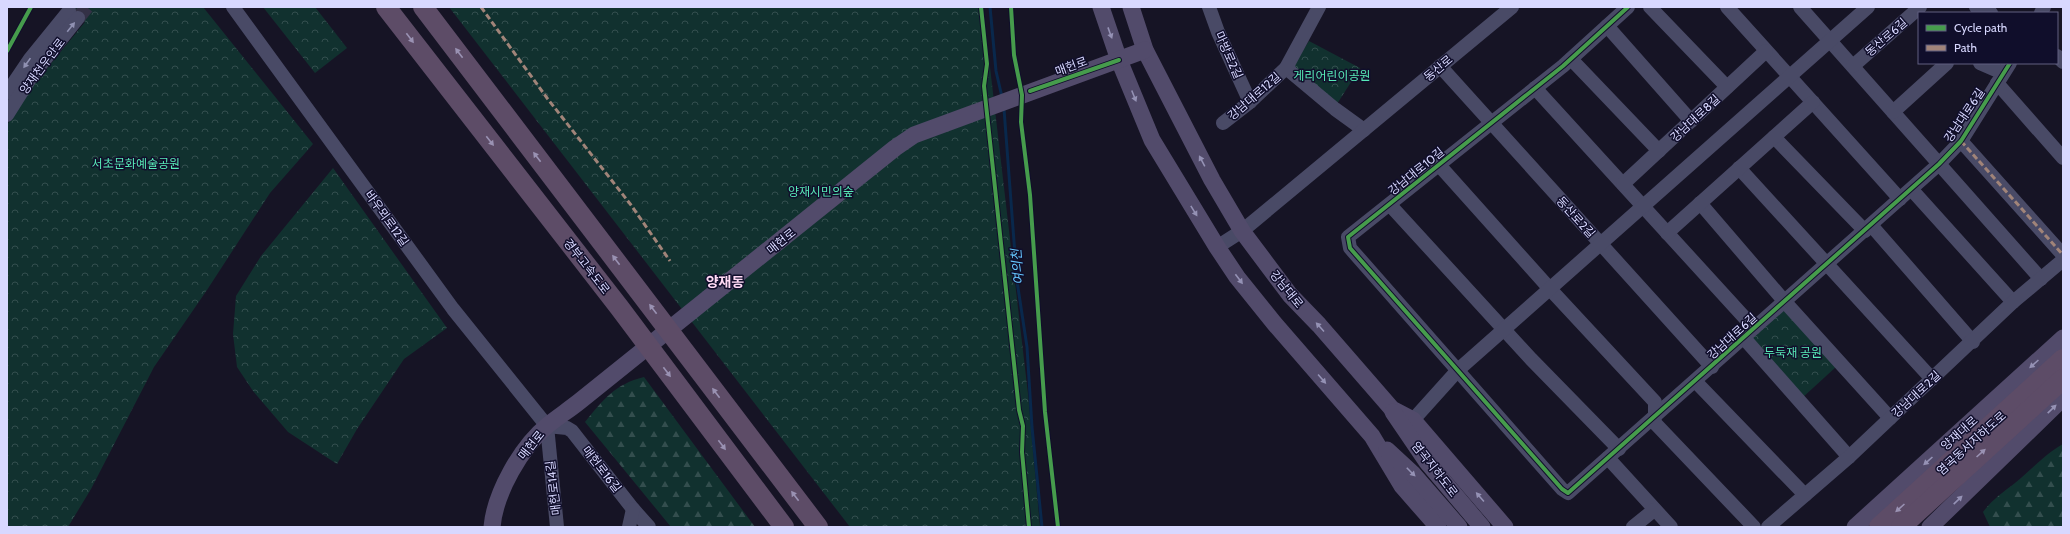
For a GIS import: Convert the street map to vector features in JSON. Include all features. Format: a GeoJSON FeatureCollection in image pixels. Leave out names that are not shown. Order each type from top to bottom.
{"type":"FeatureCollection","features":[{"type":"Feature","properties":{"kind":"highway","name":"경부고속도로"},"geometry":{"type":"LineString","coordinates":[[386,7],[619,307],[784,527]]}},
{"type":"Feature","properties":{"kind":"highway"},"geometry":{"type":"LineString","coordinates":[[423,7],[818,527]]}},
{"type":"Feature","properties":{"kind":"highway","name":"염곡동서지하도로"},"geometry":{"type":"LineString","coordinates":[[1879,527],[2063,359]]}},
{"type":"Feature","properties":{"kind":"highway","name":"염곡동서지하도로"},"geometry":{"type":"LineString","coordinates":[[1901,527],[2063,379]]}},
{"type":"Feature","properties":{"kind":"main road"},"geometry":{"type":"LineString","coordinates":[[1100,7],[1119,60],[1152,140],[1217,247],[1237,277],[1274,323],[1372,436],[1402,486],[1438,527]]}},
{"type":"Feature","properties":{"kind":"main road","name":"강남대로"},"geometry":{"type":"LineString","coordinates":[[1131,7],[1145,50],[1212,180],[1242,231],[1290,296],[1319,325],[1392,409],[1413,420],[1505,527]]}},
{"type":"Feature","properties":{"kind":"main road","name":"매헌로"},"geometry":{"type":"LineString","coordinates":[[492,527],[493,519],[504,486],[520,456],[547,426],[586,397],[895,148],[914,135],[1030,91],[1145,50]]}},
{"type":"Feature","properties":{"kind":"main road","name":"양재대로"},"geometry":{"type":"LineString","coordinates":[[1855,527],[2063,338]]}},
{"type":"Feature","properties":{"kind":"main road"},"geometry":{"type":"LineString","coordinates":[[1930,527],[2063,398]]}},
{"type":"Feature","properties":{"kind":"main road","name":"염곡지하도로"},"geometry":{"type":"LineString","coordinates":[[1392,409],[1427,462],[1482,527]]}},
{"type":"Feature","properties":{"kind":"main road","name":"염곡지하도로"},"geometry":{"type":"LineString","coordinates":[[1372,436],[1413,474],[1459,527]]}},
{"type":"Feature","properties":{"kind":"street","name":"바우뫼로12길"},"geometry":{"type":"LineString","coordinates":[[233,7],[453,309],[547,426]]}},
{"type":"Feature","properties":{"kind":"street","name":"마방로2길"},"geometry":{"type":"LineString","coordinates":[[1210,7],[1218,32],[1250,102]]}},
{"type":"Feature","properties":{"kind":"street","name":"강남대로12길"},"geometry":{"type":"LineString","coordinates":[[1223,123],[1250,102],[1286,68],[1319,7]]}},
{"type":"Feature","properties":{"kind":"street","name":"동산로"},"geometry":{"type":"LineString","coordinates":[[1217,247],[1242,231],[1512,7]]}},
{"type":"Feature","properties":{"kind":"street","name":"강남대로10길"},"geometry":{"type":"LineString","coordinates":[[1458,370],[1350,248],[1348,238],[1491,122],[1536,88],[1571,59],[1628,7]]}},
{"type":"Feature","properties":{"kind":"street"},"geometry":{"type":"LineString","coordinates":[[1650,7],[1727,88]]}},
{"type":"Feature","properties":{"kind":"street"},"geometry":{"type":"LineString","coordinates":[[1727,7],[1900,199]]}},
{"type":"Feature","properties":{"kind":"street"},"geometry":{"type":"LineString","coordinates":[[1800,7],[2041,279]]}},
{"type":"Feature","properties":{"kind":"street"},"geometry":{"type":"LineString","coordinates":[[1413,420],[1458,370],[1644,207],[1868,7]]}},
{"type":"Feature","properties":{"kind":"street","name":"동산로6길"},"geometry":{"type":"LineString","coordinates":[[1853,66],[1920,7]]}},
{"type":"Feature","properties":{"kind":"street"},"geometry":{"type":"LineString","coordinates":[[1976,7],[1988,12]]}},
{"type":"Feature","properties":{"kind":"street","name":"양재천우안로"},"geometry":{"type":"LineString","coordinates":[[7,92],[30,59],[73,14],[7,115]]}},
{"type":"Feature","properties":{"kind":"street"},"geometry":{"type":"LineString","coordinates":[[1607,26],[1691,121]]}},
{"type":"Feature","properties":{"kind":"street","name":"강남대로8길"},"geometry":{"type":"LineString","coordinates":[[1623,184],[1766,51]]}},
{"type":"Feature","properties":{"kind":"street"},"geometry":{"type":"LineString","coordinates":[[1571,59],[1659,150]]}},
{"type":"Feature","properties":{"kind":"street"},"geometry":{"type":"LineString","coordinates":[[1893,112],[1945,64]]}},
{"type":"Feature","properties":{"kind":"street"},"geometry":{"type":"LineString","coordinates":[[1982,64],[2003,73]]}},
{"type":"Feature","properties":{"kind":"street","name":"동산로2길"},"geometry":{"type":"LineString","coordinates":[[1440,66],[1712,367]]}},
{"type":"Feature","properties":{"kind":"street"},"geometry":{"type":"LineString","coordinates":[[1286,68],[1335,109],[1364,130]]}},
{"type":"Feature","properties":{"kind":"street","name":"강남대로6길"},"geometry":{"type":"LineString","coordinates":[[1458,370],[1562,489],[1568,493],[1696,382],[1754,328],[1912,190],[1939,164],[1961,141],[2003,73],[2063,158]]}},
{"type":"Feature","properties":{"kind":"street"},"geometry":{"type":"LineString","coordinates":[[1536,88],[1754,328]]}},
{"type":"Feature","properties":{"kind":"street"},"geometry":{"type":"LineString","coordinates":[[1667,233],[1813,102]]}},
{"type":"Feature","properties":{"kind":"street"},"geometry":{"type":"LineString","coordinates":[[1774,137],[1868,228],[1973,342]]}},
{"type":"Feature","properties":{"kind":"street","name":"강남대로6길"},"geometry":{"type":"LineString","coordinates":[[1961,141],[2063,255]]}},
{"type":"Feature","properties":{"kind":"street"},"geometry":{"type":"LineString","coordinates":[[1439,165],[1550,289],[1655,402],[1654,418],[1754,527]]}},
{"type":"Feature","properties":{"kind":"street"},"geometry":{"type":"LineString","coordinates":[[1739,168],[1826,265],[1932,379]]}},
{"type":"Feature","properties":{"kind":"street"},"geometry":{"type":"LineString","coordinates":[[1912,190],[2013,302]]}},
{"type":"Feature","properties":{"kind":"street"},"geometry":{"type":"LineString","coordinates":[[1700,203],[1785,302],[1890,418]]}},
{"type":"Feature","properties":{"kind":"street"},"geometry":{"type":"LineString","coordinates":[[1390,205],[1505,329],[1619,448]]}},
{"type":"Feature","properties":{"kind":"street","name":"강남대로2길"},"geometry":{"type":"LineString","coordinates":[[1768,527],[1849,457],[1973,342],[2013,302],[2063,260]]}},
{"type":"Feature","properties":{"kind":"street","name":"강남대로6길"},"geometry":{"type":"LineString","coordinates":[[1744,338],[1849,457]]}},
{"type":"Feature","properties":{"kind":"street"},"geometry":{"type":"LineString","coordinates":[[1696,382],[1805,495]]}},
{"type":"Feature","properties":{"kind":"street","name":"매헌로16길"},"geometry":{"type":"LineString","coordinates":[[547,426],[572,430],[633,509],[649,527]]}},
{"type":"Feature","properties":{"kind":"street","name":"매헌로14길"},"geometry":{"type":"LineString","coordinates":[[547,426],[557,527]]}},
{"type":"Feature","properties":{"kind":"street"},"geometry":{"type":"LineString","coordinates":[[1608,458],[1671,527]]}},
{"type":"Feature","properties":{"kind":"street"},"geometry":{"type":"LineString","coordinates":[[629,527],[633,509]]}},
{"type":"Feature","properties":{"kind":"street"},"geometry":{"type":"LineString","coordinates":[[1633,527],[1654,510]]}},
{"type":"Feature","properties":{"kind":"green space","name":"서초문화예술공원"},"geometry":{"type":"Polygon","coordinates":[[[68,7],[203,7],[313,144],[270,193],[207,290],[154,367],[91,489],[68,527],[7,527],[7,125],[27,93],[85,22],[68,7]]]}},
{"type":"Feature","properties":{"kind":"green space"},"geometry":{"type":"Polygon","coordinates":[[[263,7],[315,7],[347,48],[315,73],[263,7]]]}},
{"type":"Feature","properties":{"kind":"green space","name":"양재시민의숲"},"geometry":{"type":"Polygon","coordinates":[[[449,7],[983,7],[1028,394],[1040,527],[850,527],[449,7]]]}},
{"type":"Feature","properties":{"kind":"green space","name":"게리어린이공원"},"geometry":{"type":"Polygon","coordinates":[[[1309,41],[1360,68],[1337,104],[1292,68],[1309,41]]]}},
{"type":"Feature","properties":{"kind":"green space"},"geometry":{"type":"Polygon","coordinates":[[[333,168],[447,328],[404,359],[357,429],[337,464],[288,432],[253,391],[237,367],[233,334],[236,296],[261,256],[333,168]]]}},
{"type":"Feature","properties":{"kind":"green space","name":"두둑재 공원"},"geometry":{"type":"Polygon","coordinates":[[[1783,306],[1837,366],[1802,398],[1748,337],[1783,306]]]}},
{"type":"Feature","properties":{"kind":"green space"},"geometry":{"type":"Polygon","coordinates":[[[644,377],[755,527],[671,527],[585,422],[610,394],[625,384],[644,377]]]}},
{"type":"Feature","properties":{"kind":"green space"},"geometry":{"type":"Polygon","coordinates":[[[2063,444],[2063,527],[1990,527],[1983,512],[1986,508],[2044,457],[2063,444]]]}},
{"type":"Feature","properties":{"kind":"waterway","name":"여의천"},"geometry":{"type":"LineString","coordinates":[[990,7],[996,71],[1002,97]]}},
{"type":"Feature","properties":{"kind":"waterway","name":"여의천"},"geometry":{"type":"LineString","coordinates":[[1004,109],[1017,281],[1027,347],[1032,427],[1042,527]]}},
{"type":"Feature","properties":{"kind":"tunnel"},"geometry":{"type":"LineString","coordinates":[[78,18],[87,7]]}},
{"type":"Feature","properties":{"kind":"marked path"},"geometry":{"type":"LineString","coordinates":[[481,7],[547,98],[631,205],[670,261]]}},
{"type":"Feature","properties":{"kind":"marked path"},"geometry":{"type":"LineString","coordinates":[[1961,141],[2063,255]]}},
{"type":"Feature","properties":{"kind":"cycle path"},"geometry":{"type":"LineString","coordinates":[[7,51],[31,7]]}},
{"type":"Feature","properties":{"kind":"cycle path"},"geometry":{"type":"LineString","coordinates":[[981,7],[987,64],[984,86],[1019,410],[1023,426],[1022,452],[1029,527]]}},
{"type":"Feature","properties":{"kind":"cycle path"},"geometry":{"type":"LineString","coordinates":[[1011,7],[1014,55],[1022,95],[1021,122],[1030,195],[1045,412],[1058,527]]}},
{"type":"Feature","properties":{"kind":"cycle path"},"geometry":{"type":"LineString","coordinates":[[1628,7],[1563,66],[1348,237],[1350,248],[1562,489],[1568,493],[1939,164],[1961,141],[2009,64]]}},
{"type":"Feature","properties":{"kind":"cycle path"},"geometry":{"type":"LineString","coordinates":[[1030,91],[1119,60]]}},
{"type":"Feature","properties":{"kind":"district","name":"양재동"},"geometry":{"type":"Point","coordinates":[725,282]}}]}
